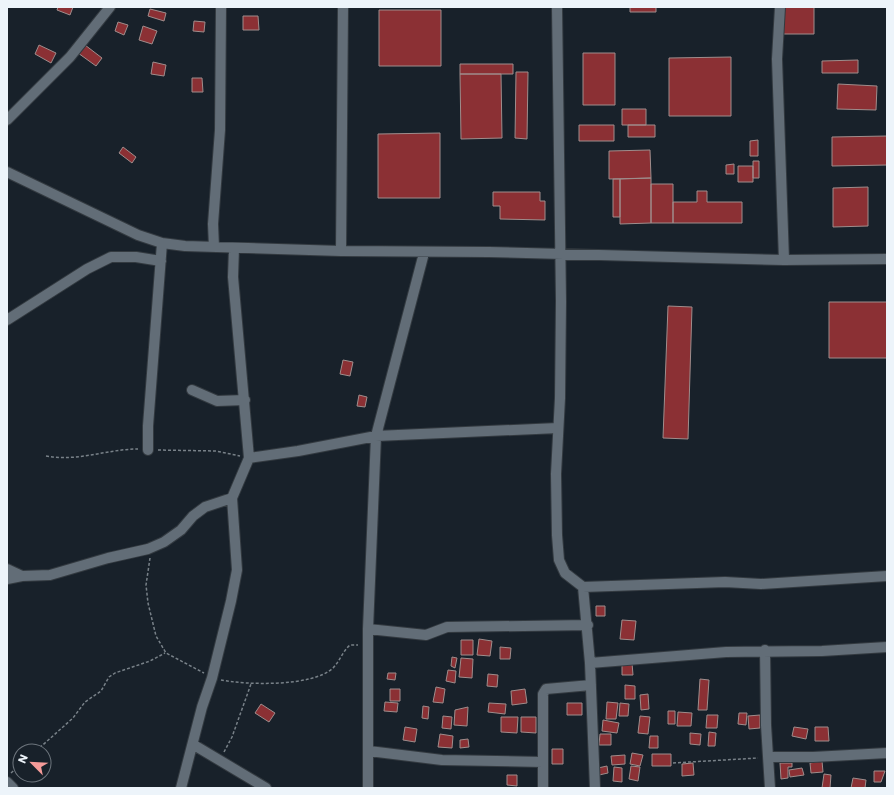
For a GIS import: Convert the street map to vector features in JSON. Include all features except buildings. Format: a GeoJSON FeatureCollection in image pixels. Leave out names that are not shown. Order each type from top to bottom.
{"type":"FeatureCollection","features":[{"type":"Feature","properties":{"kind":"street"},"geometry":{"type":"LineString","coordinates":[[7,120],[24,101],[70,57],[110,7]]}},
{"type":"Feature","properties":{"kind":"street"},"geometry":{"type":"LineString","coordinates":[[214,247],[213,224],[220,130],[221,7]]}},
{"type":"Feature","properties":{"kind":"street"},"geometry":{"type":"LineString","coordinates":[[341,251],[343,7]]}},
{"type":"Feature","properties":{"kind":"street"},"geometry":{"type":"LineString","coordinates":[[557,7],[560,383],[556,503],[559,560],[565,573],[583,587],[725,582],[761,584],[887,576]]}},
{"type":"Feature","properties":{"kind":"street"},"geometry":{"type":"LineString","coordinates":[[780,7],[777,59],[784,260]]}},
{"type":"Feature","properties":{"kind":"street"},"geometry":{"type":"LineString","coordinates":[[7,172],[138,235],[162,243],[234,248],[424,253],[490,252],[559,256],[784,260],[887,259]]}},
{"type":"Feature","properties":{"kind":"street"},"geometry":{"type":"LineString","coordinates":[[148,450],[154,331],[162,243]]}},
{"type":"Feature","properties":{"kind":"street"},"geometry":{"type":"LineString","coordinates":[[181,788],[194,745],[202,707],[212,678],[237,570],[232,498],[249,458],[233,277],[234,248]]}},
{"type":"Feature","properties":{"kind":"street"},"geometry":{"type":"LineString","coordinates":[[368,788],[368,628],[376,436],[424,253]]}},
{"type":"Feature","properties":{"kind":"street"},"geometry":{"type":"LineString","coordinates":[[7,320],[110,257],[136,257],[161,261]]}},
{"type":"Feature","properties":{"kind":"street"},"geometry":{"type":"LineString","coordinates":[[192,390],[216,401],[245,400]]}},
{"type":"Feature","properties":{"kind":"street"},"geometry":{"type":"LineString","coordinates":[[249,458],[264,457],[376,436],[558,428]]}},
{"type":"Feature","properties":{"kind":"street"},"geometry":{"type":"LineString","coordinates":[[7,579],[22,576],[50,575],[108,558],[148,549],[164,542],[181,530],[205,507],[232,498]]}},
{"type":"Feature","properties":{"kind":"street"},"geometry":{"type":"LineString","coordinates":[[7,569],[22,576]]}},
{"type":"Feature","properties":{"kind":"street"},"geometry":{"type":"LineString","coordinates":[[583,587],[588,625],[595,788]]}},
{"type":"Feature","properties":{"kind":"street"},"geometry":{"type":"LineString","coordinates":[[368,628],[426,634],[447,627],[588,625]]}},
{"type":"Feature","properties":{"kind":"street"},"geometry":{"type":"LineString","coordinates":[[590,663],[765,650],[822,651],[887,647]]}},
{"type":"Feature","properties":{"kind":"street"},"geometry":{"type":"LineString","coordinates":[[765,650],[770,788]]}},
{"type":"Feature","properties":{"kind":"street"},"geometry":{"type":"LineString","coordinates":[[543,788],[542,694],[546,690],[591,685]]}},
{"type":"Feature","properties":{"kind":"street"},"geometry":{"type":"LineString","coordinates":[[194,745],[220,759],[266,788]]}},
{"type":"Feature","properties":{"kind":"street"},"geometry":{"type":"LineString","coordinates":[[369,751],[442,760],[543,762]]}},
{"type":"Feature","properties":{"kind":"street"},"geometry":{"type":"LineString","coordinates":[[768,757],[813,757],[887,753]]}},
{"type":"Feature","properties":{"kind":"street"},"geometry":{"type":"LineString","coordinates":[[7,782],[13,788]]}},
{"type":"Feature","properties":{"kind":"path"},"geometry":{"type":"LineString","coordinates":[[148,549],[150,558],[146,585],[148,603],[156,636],[166,653],[212,678],[251,684],[283,683],[321,674],[333,668],[343,652],[350,646],[368,645]]}},
{"type":"Feature","properties":{"kind":"path"},"geometry":{"type":"LineString","coordinates":[[45,743],[73,718],[85,702],[101,690],[109,678],[115,673],[150,661],[166,653]]}},
{"type":"Feature","properties":{"kind":"path"},"geometry":{"type":"LineString","coordinates":[[220,759],[232,737],[251,684]]}},
{"type":"Feature","properties":{"kind":"path"},"geometry":{"type":"LineString","coordinates":[[673,763],[768,757]]}}]}
